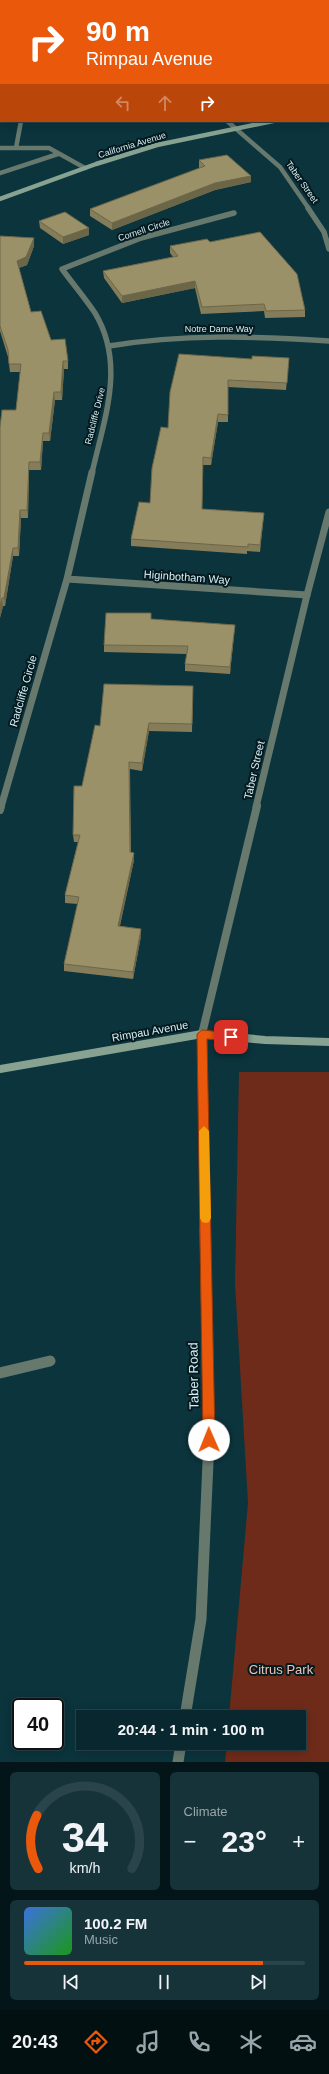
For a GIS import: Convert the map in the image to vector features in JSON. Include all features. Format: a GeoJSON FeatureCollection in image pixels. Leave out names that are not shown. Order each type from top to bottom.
{"type":"FeatureCollection","features":[{"type":"Feature","properties":{"kind":"main road","name":"California Avenue"},"geometry":{"type":"LineString","coordinates":[[0,199],[85,168],[157,145],[268,122]]}},
{"type":"Feature","properties":{"kind":"main road","name":"Rimpau Avenue"},"geometry":{"type":"LineString","coordinates":[[0,1069],[202,1034],[265,1040],[329,1042]]}},
{"type":"Feature","properties":{"kind":"street"},"geometry":{"type":"LineString","coordinates":[[16,148],[21,122]]}},
{"type":"Feature","properties":{"kind":"street","name":"Taber Street"},"geometry":{"type":"LineString","coordinates":[[228,122],[280,167],[324,232],[329,249]]}},
{"type":"Feature","properties":{"kind":"street"},"geometry":{"type":"LineString","coordinates":[[0,148],[49,148],[85,168]]}},
{"type":"Feature","properties":{"kind":"street"},"geometry":{"type":"LineString","coordinates":[[0,173],[58,154]]}},
{"type":"Feature","properties":{"kind":"street","name":"Cornell Circle"},"geometry":{"type":"LineString","coordinates":[[62,269],[141,238],[234,214]]}},
{"type":"Feature","properties":{"kind":"street","name":"Radcliffe Drive"},"geometry":{"type":"LineString","coordinates":[[62,269],[95,314],[110,346],[112,385],[67,579]]}},
{"type":"Feature","properties":{"kind":"street","name":"Notre Dame Way"},"geometry":{"type":"LineString","coordinates":[[110,346],[131,341],[187,337],[235,337],[329,341]]}},
{"type":"Feature","properties":{"kind":"street","name":"Taber Street"},"geometry":{"type":"LineString","coordinates":[[202,1034],[306,595],[329,512]]}},
{"type":"Feature","properties":{"kind":"street","name":"Higinbotham Way"},"geometry":{"type":"LineString","coordinates":[[67,579],[306,595]]}},
{"type":"Feature","properties":{"kind":"street","name":"Radcliffe Circle"},"geometry":{"type":"LineString","coordinates":[[0,810],[67,579]]}},
{"type":"Feature","properties":{"kind":"street","name":"Taber Road"},"geometry":{"type":"LineString","coordinates":[[186,1710],[201,1619],[209,1440],[202,1034]]}},
{"type":"Feature","properties":{"kind":"street"},"geometry":{"type":"LineString","coordinates":[[0,1373],[50,1361]]}},
{"type":"Feature","properties":{"kind":"street"},"geometry":{"type":"LineString","coordinates":[[178,1762],[180,1750]]}},
{"type":"Feature","properties":{"kind":"green space","name":"Citrus Park"},"geometry":{"type":"Polygon","coordinates":[[[239,1072],[329,1072],[329,1762],[225,1762],[226,1750],[306,1750],[306,1710],[230,1710],[248,1503],[235,1283],[239,1072]]]}},
{"type":"Feature","properties":{"kind":"building"},"geometry":{"type":"Polygon","coordinates":[[[227,155],[251,176],[215,183],[112,223],[90,209],[205,166],[199,160],[227,155]]]}},
{"type":"Feature","properties":{"kind":"building"},"geometry":{"type":"Polygon","coordinates":[[[65,212],[89,228],[63,237],[39,221],[65,212]]]}},
{"type":"Feature","properties":{"kind":"building"},"geometry":{"type":"Polygon","coordinates":[[[260,232],[297,274],[305,310],[266,311],[264,304],[202,307],[195,281],[122,296],[103,271],[178,256],[170,246],[207,239],[210,242],[260,232]]]}},
{"type":"Feature","properties":{"kind":"building"},"geometry":{"type":"Polygon","coordinates":[[[0,236],[34,238],[26,257],[17,261],[31,312],[41,311],[51,340],[65,339],[68,361],[63,361],[61,392],[54,392],[49,433],[43,433],[40,462],[29,462],[27,510],[20,510],[18,548],[13,548],[4,598],[2,598],[0,606],[0,427],[2,410],[16,410],[21,364],[9,364],[8,350],[0,326],[0,236]]]}},
{"type":"Feature","properties":{"kind":"building"},"geometry":{"type":"Polygon","coordinates":[[[179,354],[252,359],[252,356],[289,358],[287,383],[228,380],[228,415],[218,414],[211,458],[203,457],[202,509],[264,513],[260,545],[248,544],[248,547],[131,539],[139,502],[150,503],[152,468],[161,427],[168,428],[170,392],[179,354]]]}},
{"type":"Feature","properties":{"kind":"building"},"geometry":{"type":"Polygon","coordinates":[[[106,613],[151,613],[151,619],[235,625],[230,667],[185,664],[188,646],[104,645],[106,613]]]}},
{"type":"Feature","properties":{"kind":"building"},"geometry":{"type":"Polygon","coordinates":[[[104,684],[193,686],[192,724],[149,723],[142,763],[129,762],[130,852],[134,853],[118,926],[141,929],[133,972],[64,964],[79,897],[65,895],[80,835],[73,835],[74,786],[82,786],[95,725],[100,726],[104,684]]]}},
{"type":"Feature","properties":{"kind":"slow traffic"},"geometry":{"type":"LineString","coordinates":[[204,1131],[206,1218]]}},
{"type":"Feature","properties":{"kind":"route"},"geometry":{"type":"LineString","coordinates":[[209,1440],[202,1034],[231,1037]]}}]}
